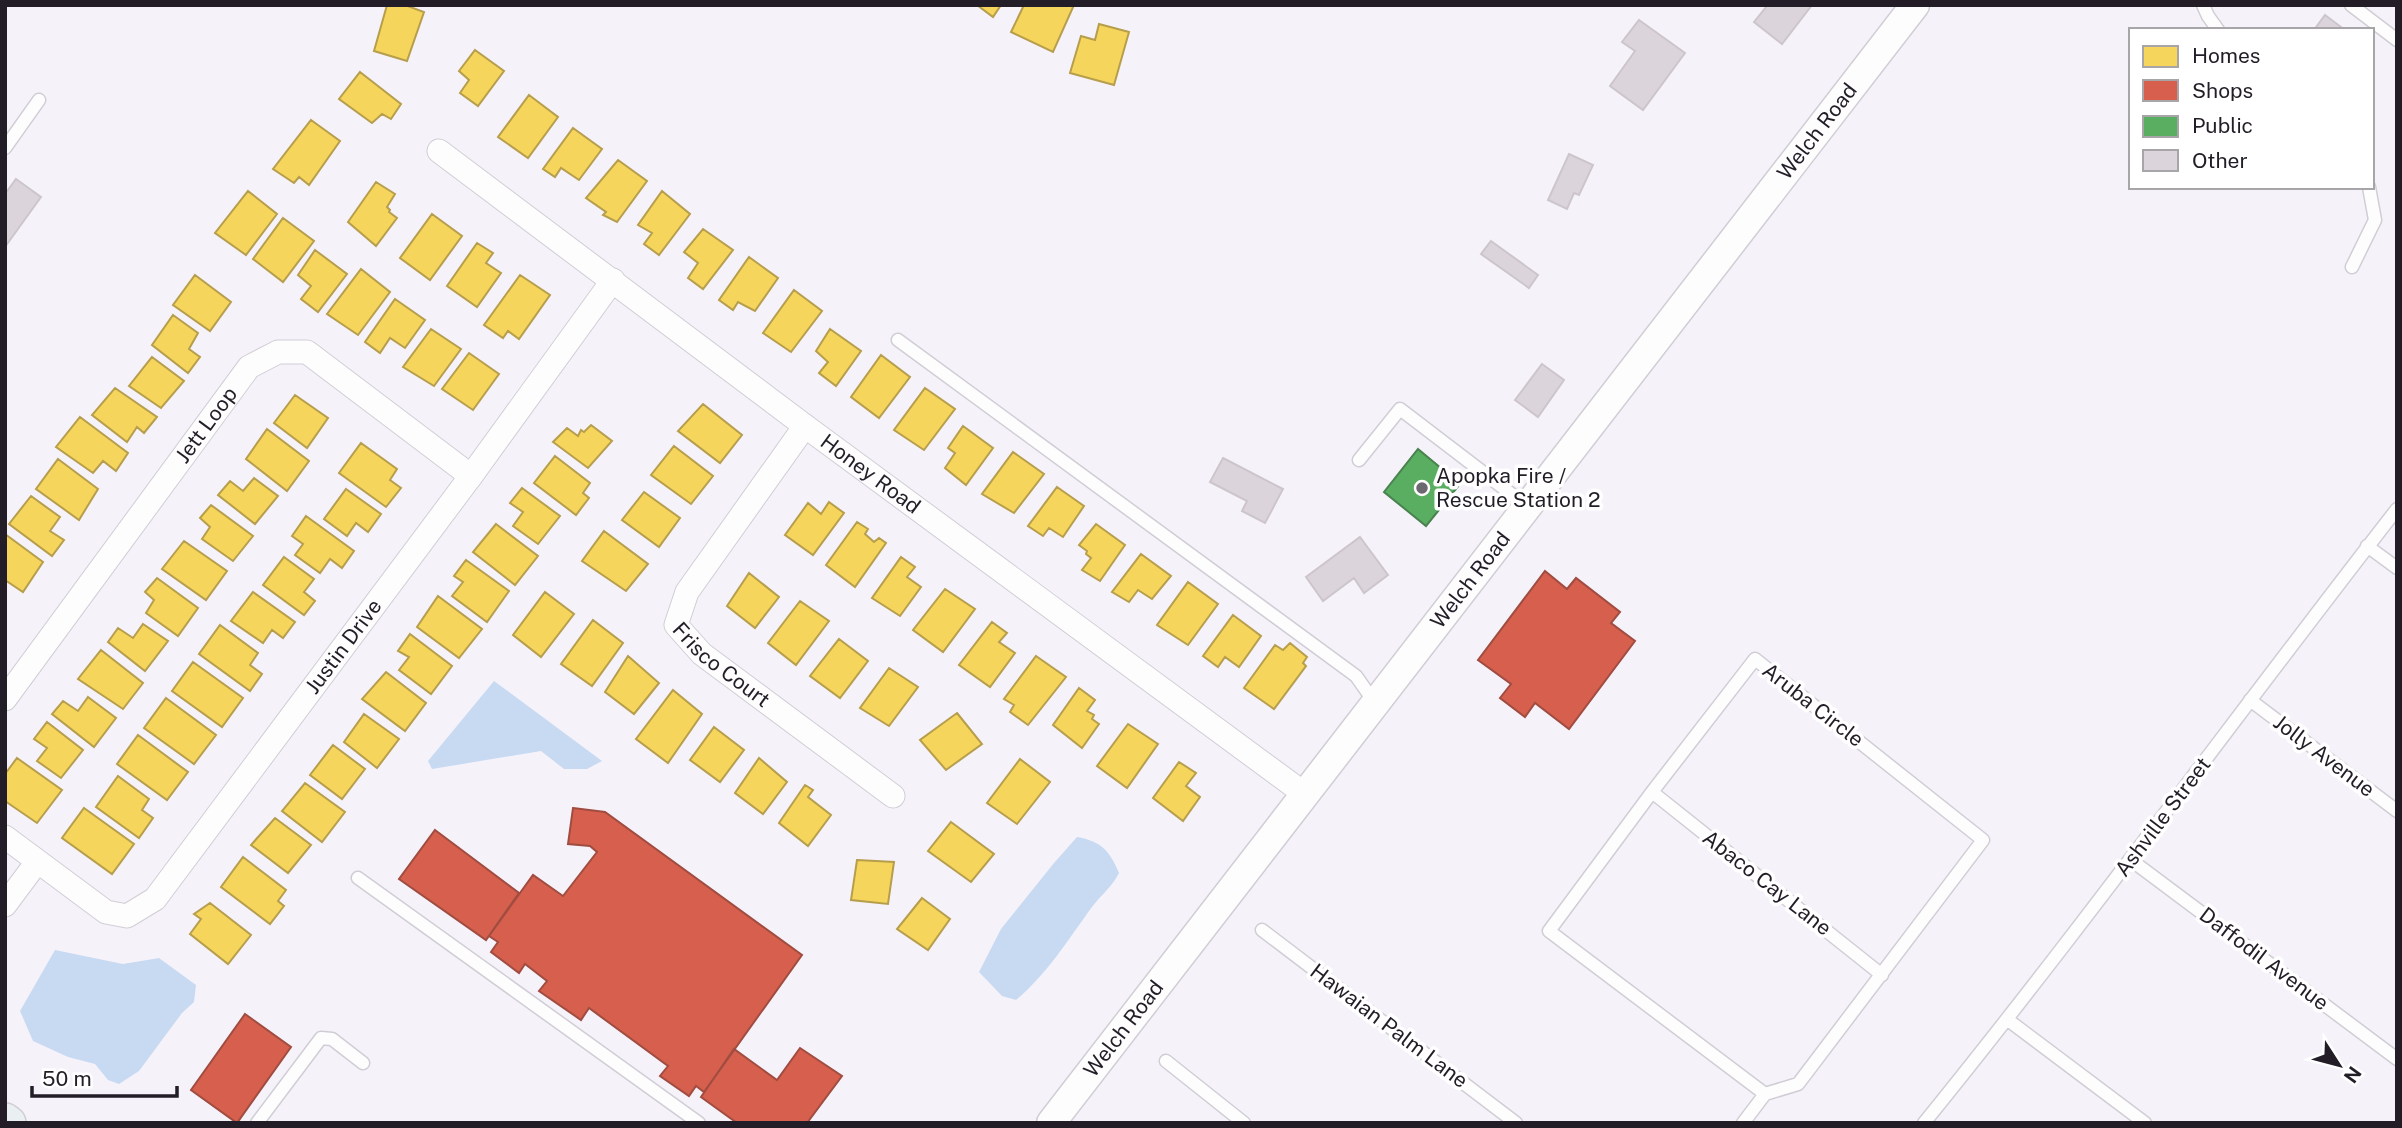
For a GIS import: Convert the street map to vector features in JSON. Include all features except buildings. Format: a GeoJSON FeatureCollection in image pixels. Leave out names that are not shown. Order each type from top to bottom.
{"type":"FeatureCollection","features":[{"type":"Feature","properties":{"kind":"street","name":"Welch Road"},"geometry":{"type":"LineString","coordinates":[[1051,1123],[1915,5]]}},
{"type":"Feature","properties":{"kind":"street","name":"Honey Road"},"geometry":{"type":"LineString","coordinates":[[439,151],[805,426],[1306,794]]}},
{"type":"Feature","properties":{"kind":"street","name":"Justin Drive"},"geometry":{"type":"LineString","coordinates":[[37,862],[106,912],[127,916],[155,899],[471,476],[613,280]]}},
{"type":"Feature","properties":{"kind":"street","name":"Jett Loop"},"geometry":{"type":"LineString","coordinates":[[5,699],[249,367],[278,352],[307,352],[471,476]]}},
{"type":"Feature","properties":{"kind":"street","name":"Frisco Court"},"geometry":{"type":"LineString","coordinates":[[805,426],[687,592],[676,625],[702,654],[893,796]]}},
{"type":"Feature","properties":{"kind":"street"},"geometry":{"type":"LineString","coordinates":[[5,837],[37,862],[5,905]]}},
{"type":"Feature","properties":{"kind":"lane"},"geometry":{"type":"LineString","coordinates":[[2203,5],[2217,28]]}},
{"type":"Feature","properties":{"kind":"lane"},"geometry":{"type":"LineString","coordinates":[[2351,5],[2397,40]]}},
{"type":"Feature","properties":{"kind":"lane"},"geometry":{"type":"LineString","coordinates":[[5,148],[39,100]]}},
{"type":"Feature","properties":{"kind":"lane"},"geometry":{"type":"LineString","coordinates":[[2352,267],[2375,220],[2370,189]]}},
{"type":"Feature","properties":{"kind":"lane"},"geometry":{"type":"LineString","coordinates":[[898,340],[1356,676],[1375,703]]}},
{"type":"Feature","properties":{"kind":"lane"},"geometry":{"type":"LineString","coordinates":[[1359,460],[1400,409],[1527,506]]}},
{"type":"Feature","properties":{"kind":"lane","name":"Ashville Street"},"geometry":{"type":"LineString","coordinates":[[1924,1123],[2132,860],[2250,700],[2397,509]]}},
{"type":"Feature","properties":{"kind":"lane"},"geometry":{"type":"LineString","coordinates":[[2367,546],[2397,568]]}},
{"type":"Feature","properties":{"kind":"lane","name":"Aruba Circle"},"geometry":{"type":"LineString","coordinates":[[1755,659],[1983,840],[1798,1084],[1765,1094],[1549,931],[1652,792],[1755,659]]}},
{"type":"Feature","properties":{"kind":"lane","name":"Jolly Avenue"},"geometry":{"type":"LineString","coordinates":[[2250,700],[2397,811]]}},
{"type":"Feature","properties":{"kind":"lane","name":"Abaco Cay Lane"},"geometry":{"type":"LineString","coordinates":[[1652,792],[1882,975]]}},
{"type":"Feature","properties":{"kind":"lane","name":"Daffodil Avenue"},"geometry":{"type":"LineString","coordinates":[[2132,860],[2397,1059]]}},
{"type":"Feature","properties":{"kind":"lane"},"geometry":{"type":"LineString","coordinates":[[358,878],[699,1123]]}},
{"type":"Feature","properties":{"kind":"lane","name":"Hawaian Palm Lane"},"geometry":{"type":"LineString","coordinates":[[1262,930],[1516,1123]]}},
{"type":"Feature","properties":{"kind":"lane"},"geometry":{"type":"LineString","coordinates":[[2008,1020],[2145,1123]]}},
{"type":"Feature","properties":{"kind":"lane"},"geometry":{"type":"LineString","coordinates":[[257,1123],[320,1038],[332,1040],[363,1063]]}},
{"type":"Feature","properties":{"kind":"lane"},"geometry":{"type":"LineString","coordinates":[[1166,1062],[1244,1123]]}},
{"type":"Feature","properties":{"kind":"lane"},"geometry":{"type":"LineString","coordinates":[[1743,1123],[1765,1094]]}},
{"type":"Feature","properties":{"kind":"water"},"geometry":{"type":"Polygon","coordinates":[[[494,681],[602,761],[587,769],[564,769],[541,751],[432,769],[428,761],[494,681]]]}},
{"type":"Feature","properties":{"kind":"water"},"geometry":{"type":"Polygon","coordinates":[[[1077,837],[1104,848],[1119,873],[1038,979],[1016,1000],[1002,996],[979,972],[1001,929],[1077,837]]]}},
{"type":"Feature","properties":{"kind":"water"},"geometry":{"type":"Polygon","coordinates":[[[55,950],[123,964],[159,958],[196,985],[194,1002],[182,1013],[139,1071],[119,1084],[108,1080],[95,1064],[68,1057],[33,1041],[20,1011],[55,950]]]}},
{"type":"Feature","properties":{"kind":"place","name":"Apopka Fire / Rescue Station 2"},"geometry":{"type":"Point","coordinates":[1422,488]}}]}
